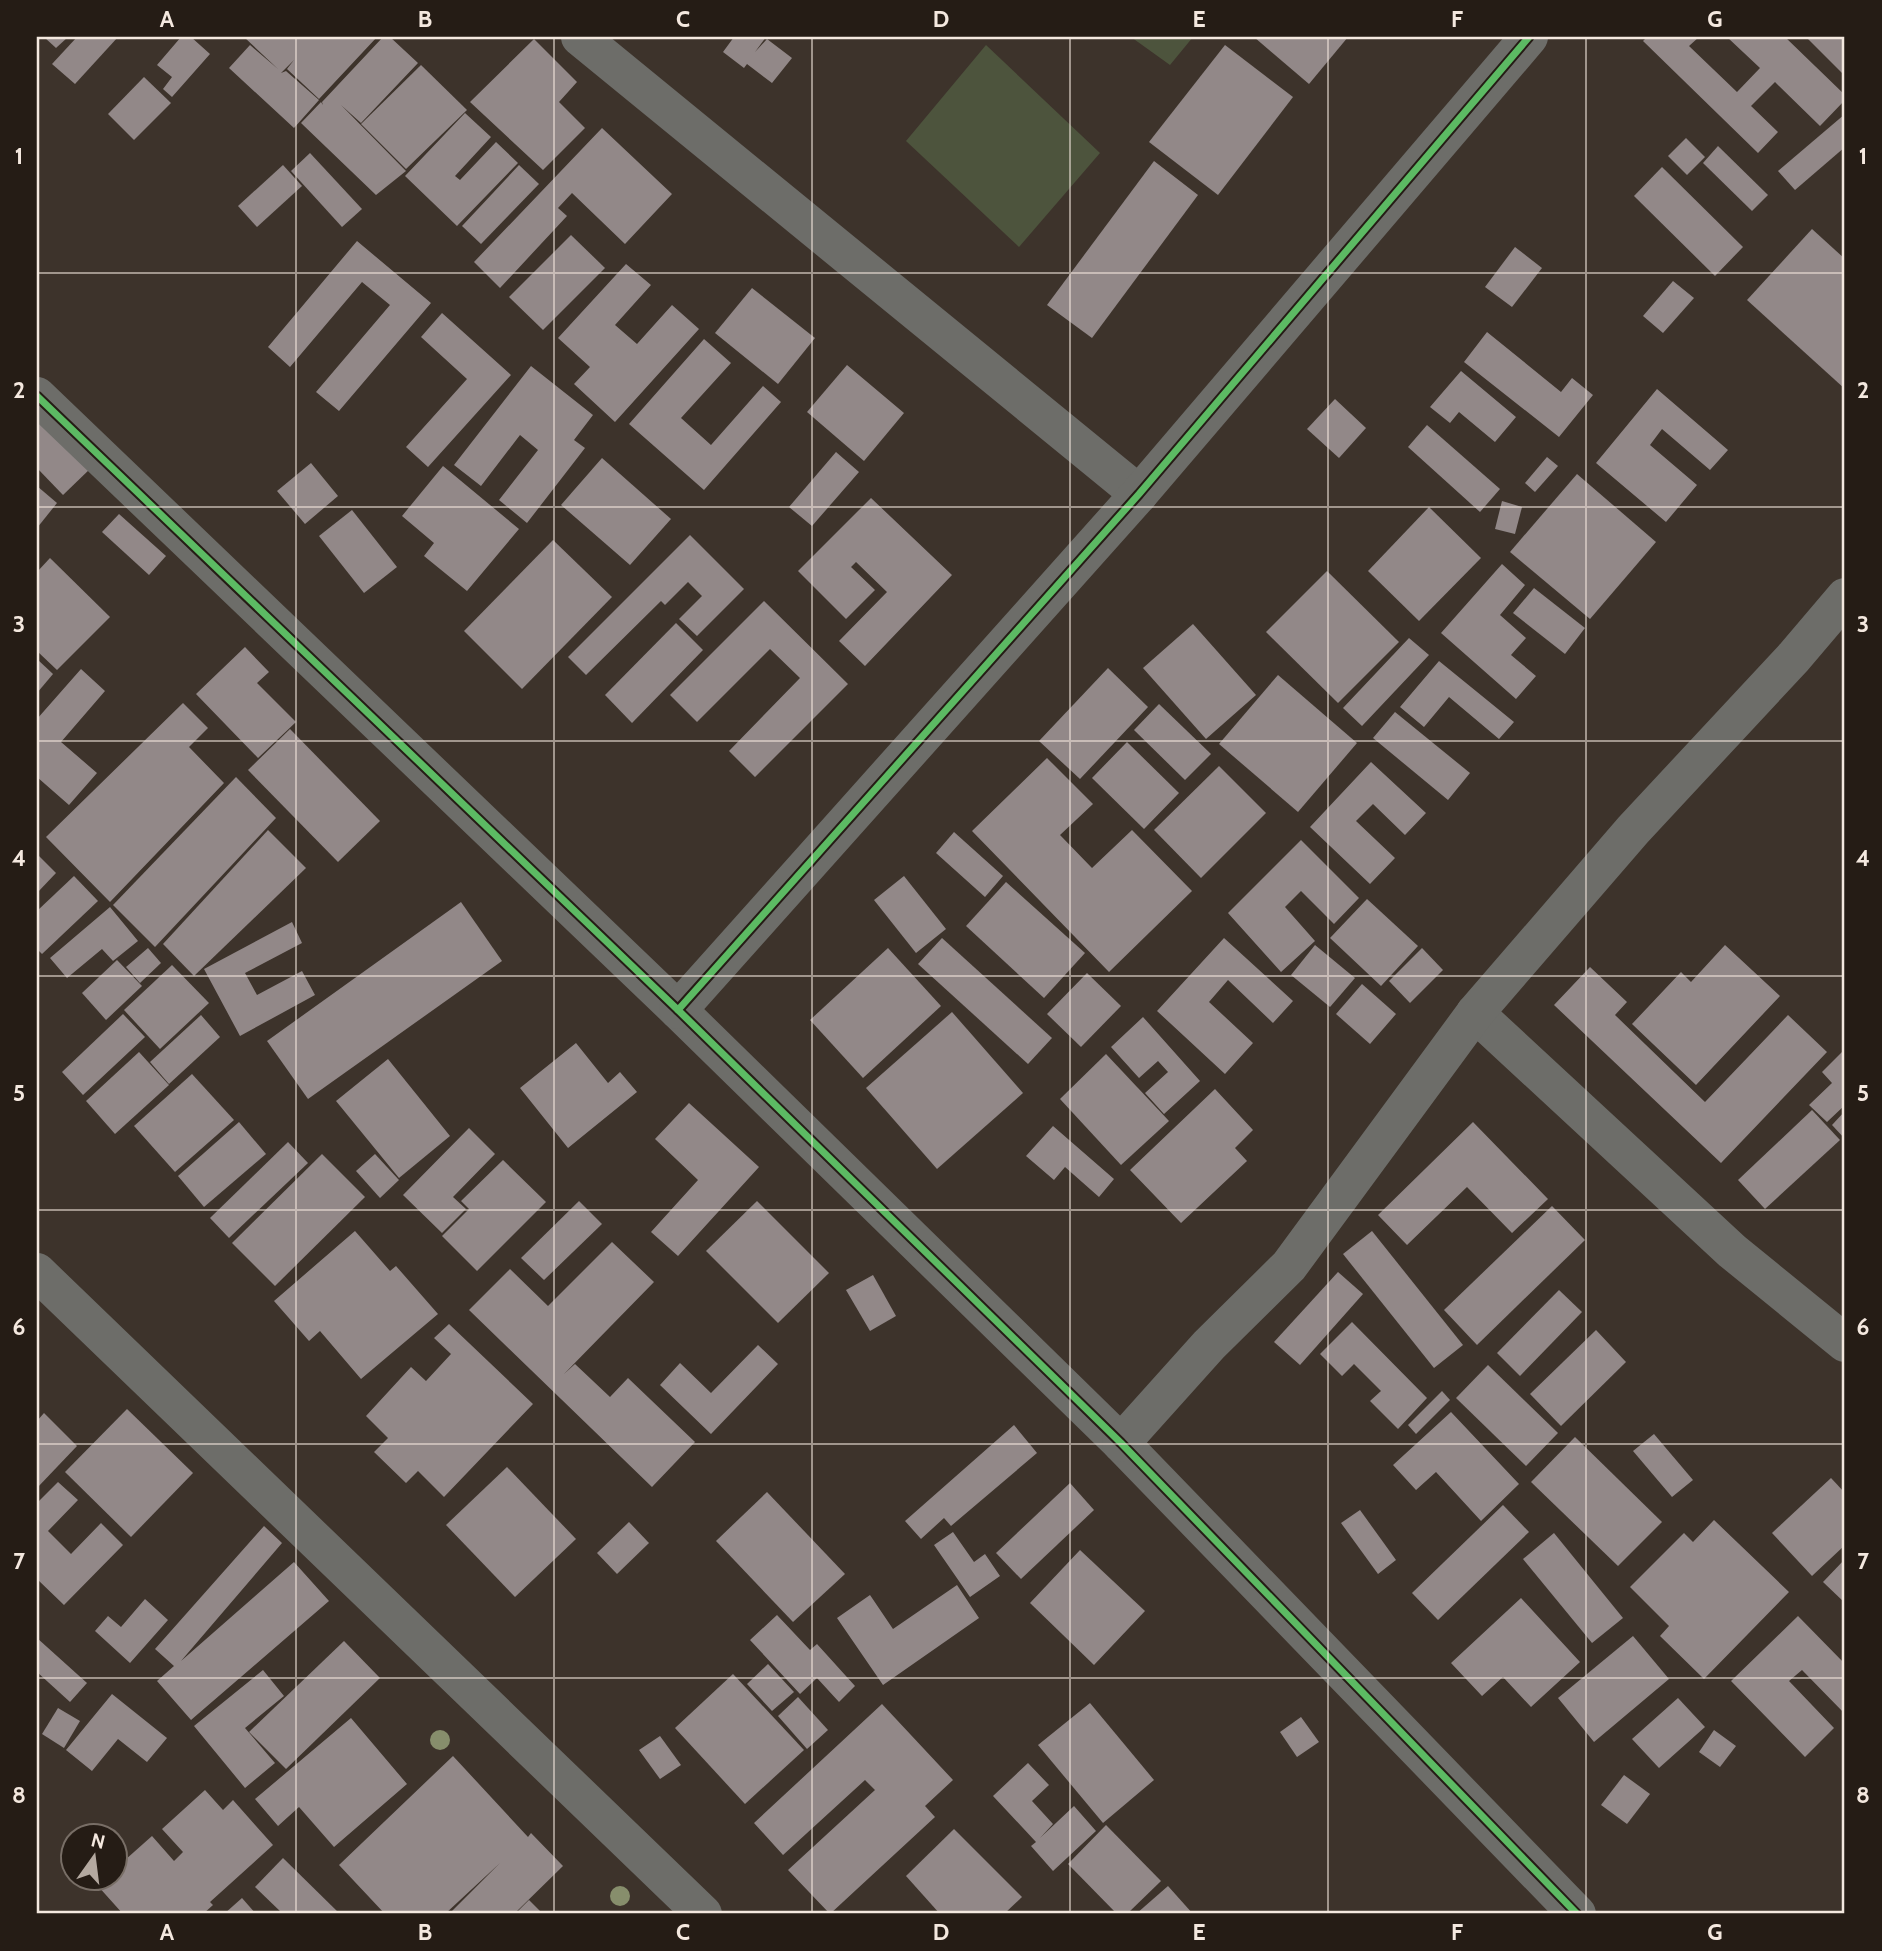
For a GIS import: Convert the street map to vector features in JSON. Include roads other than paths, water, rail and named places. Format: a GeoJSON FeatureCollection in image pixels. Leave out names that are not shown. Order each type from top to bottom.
{"type":"FeatureCollection","features":[{"type":"Feature","properties":{"kind":"street"},"geometry":{"type":"LineString","coordinates":[[580,37],[643,85],[1139,494]]}},
{"type":"Feature","properties":{"kind":"street"},"geometry":{"type":"LineString","coordinates":[[678,1010],[1139,494],[1529,37]]}},
{"type":"Feature","properties":{"kind":"street"},"geometry":{"type":"LineString","coordinates":[[37,396],[678,1010],[1122,1443],[1577,1914]]}},
{"type":"Feature","properties":{"kind":"street"},"geometry":{"type":"LineString","coordinates":[[1122,1443],[1209,1345],[1289,1266],[1475,1013],[1633,830],[1794,657],[1845,597]]}},
{"type":"Feature","properties":{"kind":"street"},"geometry":{"type":"LineString","coordinates":[[1475,1013],[1732,1251],[1845,1343]]}},
{"type":"Feature","properties":{"kind":"street"},"geometry":{"type":"LineString","coordinates":[[37,1272],[704,1914]]}}]}
